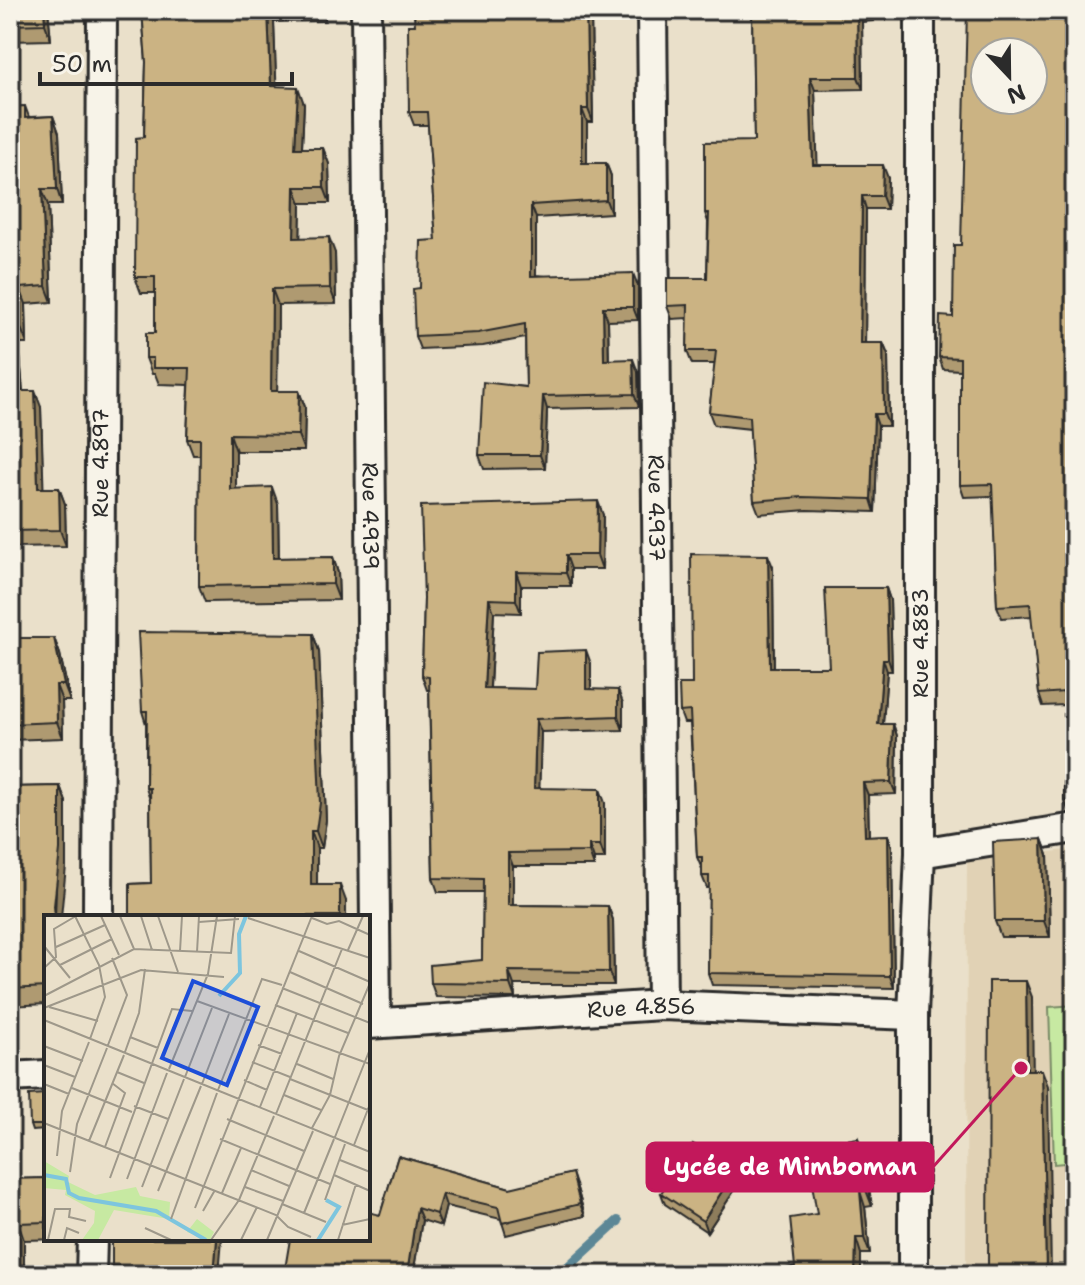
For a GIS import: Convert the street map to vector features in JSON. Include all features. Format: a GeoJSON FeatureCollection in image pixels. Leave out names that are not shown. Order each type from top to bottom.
{"type":"FeatureCollection","features":[{"type":"Feature","properties":{"kind":"street","name":"Rue 4.897"},"geometry":{"type":"LineString","coordinates":[[98,915],[102,10]]}},
{"type":"Feature","properties":{"kind":"street","name":"Rue 4.939"},"geometry":{"type":"LineString","coordinates":[[366,10],[372,1024]]}},
{"type":"Feature","properties":{"kind":"street","name":"Rue 4.937"},"geometry":{"type":"LineString","coordinates":[[652,10],[662,1005]]}},
{"type":"Feature","properties":{"kind":"street","name":"Rue 4.883"},"geometry":{"type":"LineString","coordinates":[[913,1275],[913,1015],[920,853],[920,10]]}},
{"type":"Feature","properties":{"kind":"street"},"geometry":{"type":"LineString","coordinates":[[920,853],[1075,828]]}},
{"type":"Feature","properties":{"kind":"street","name":"Rue 4.856"},"geometry":{"type":"LineString","coordinates":[[372,1024],[662,1005],[913,1015]]}},
{"type":"Feature","properties":{"kind":"street"},"geometry":{"type":"LineString","coordinates":[[10,1077],[44,1075]]}},
{"type":"Feature","properties":{"kind":"street"},"geometry":{"type":"LineString","coordinates":[[91,1275],[92,1241]]}},
{"type":"Feature","properties":{"kind":"shaded area"},"geometry":{"type":"Polygon","coordinates":[[[1075,849],[1075,1275],[966,1275],[967,862],[1075,849]]]}},
{"type":"Feature","properties":{"kind":"green space"},"geometry":{"type":"Polygon","coordinates":[[[1075,1005],[1075,1162],[1054,1164],[1049,1007],[1075,1005]]]}},
{"type":"Feature","properties":{"kind":"building"},"geometry":{"type":"Polygon","coordinates":[[[10,10],[44,10],[45,24],[10,25],[10,10]]]}},
{"type":"Feature","properties":{"kind":"building"},"geometry":{"type":"Polygon","coordinates":[[[142,10],[268,10],[271,86],[298,87],[295,148],[323,148],[324,187],[295,187],[294,238],[329,237],[330,288],[272,289],[271,391],[299,391],[298,435],[230,434],[230,489],[272,487],[273,558],[333,557],[333,584],[199,586],[200,439],[187,439],[190,368],[153,368],[153,358],[146,358],[146,333],[155,333],[155,277],[135,277],[136,138],[144,137],[146,62],[142,10]]]}},
{"type":"Feature","properties":{"kind":"building"},"geometry":{"type":"Polygon","coordinates":[[[414,10],[586,10],[588,109],[582,109],[582,163],[606,163],[606,200],[531,205],[531,276],[633,273],[633,307],[603,307],[604,360],[633,359],[634,394],[543,396],[540,455],[479,455],[483,382],[526,387],[525,324],[478,333],[415,336],[413,289],[420,288],[421,241],[436,240],[427,112],[409,112],[408,25],[415,25],[414,10]]]}},
{"type":"Feature","properties":{"kind":"building"},"geometry":{"type":"Polygon","coordinates":[[[752,10],[857,10],[858,77],[810,77],[813,165],[883,165],[882,196],[862,196],[860,343],[883,343],[884,414],[874,414],[871,499],[802,497],[754,501],[749,417],[709,412],[716,351],[687,351],[688,305],[667,306],[667,278],[707,278],[709,213],[705,213],[705,142],[754,141],[752,10]]]}},
{"type":"Feature","properties":{"kind":"building"},"geometry":{"type":"Polygon","coordinates":[[[967,10],[1075,10],[1075,802],[1064,800],[1064,692],[1039,694],[1030,604],[997,606],[992,484],[960,485],[960,358],[939,357],[940,316],[953,317],[954,245],[961,245],[967,10]]]}},
{"type":"Feature","properties":{"kind":"building"},"geometry":{"type":"Polygon","coordinates":[[[25,106],[25,118],[53,116],[57,189],[42,189],[46,286],[20,288],[21,328],[13,328],[18,391],[35,391],[38,488],[59,488],[60,530],[10,531],[10,107],[25,106]]]}},
{"type":"Feature","properties":{"kind":"building"},"geometry":{"type":"Polygon","coordinates":[[[598,501],[597,555],[566,555],[566,573],[516,572],[516,600],[489,599],[484,688],[535,689],[537,652],[586,650],[586,689],[618,690],[618,716],[536,719],[534,788],[600,789],[600,845],[589,845],[589,852],[508,853],[508,905],[608,906],[609,972],[509,971],[510,984],[431,983],[430,965],[482,960],[483,879],[433,878],[429,677],[422,676],[424,599],[421,506],[598,501]]]}},
{"type":"Feature","properties":{"kind":"building"},"geometry":{"type":"Polygon","coordinates":[[[691,554],[768,555],[770,667],[829,667],[825,588],[886,588],[888,659],[883,659],[878,724],[893,724],[891,782],[863,783],[865,836],[888,835],[890,976],[708,973],[709,876],[702,876],[702,857],[697,857],[690,711],[680,712],[679,684],[692,684],[691,554]]]}},
{"type":"Feature","properties":{"kind":"building"},"geometry":{"type":"Polygon","coordinates":[[[138,632],[313,634],[320,803],[316,831],[311,831],[311,885],[340,885],[340,915],[130,915],[130,884],[151,883],[150,788],[146,788],[147,711],[142,711],[138,632]]]}},
{"type":"Feature","properties":{"kind":"building"},"geometry":{"type":"Polygon","coordinates":[[[10,638],[54,638],[64,685],[56,685],[57,722],[10,724],[10,638]]]}},
{"type":"Feature","properties":{"kind":"building"},"geometry":{"type":"Polygon","coordinates":[[[60,786],[60,850],[55,915],[44,915],[44,987],[10,989],[10,787],[60,786]]]}},
{"type":"Feature","properties":{"kind":"building"},"geometry":{"type":"Polygon","coordinates":[[[1042,839],[1044,921],[995,921],[993,842],[1042,839]]]}},
{"type":"Feature","properties":{"kind":"building"},"geometry":{"type":"Polygon","coordinates":[[[989,981],[1026,981],[1027,1070],[1042,1070],[1046,1275],[988,1275],[989,981]]]}},
{"type":"Feature","properties":{"kind":"building"},"geometry":{"type":"Polygon","coordinates":[[[44,1094],[44,1125],[30,1125],[29,1095],[44,1094]]]}},
{"type":"Feature","properties":{"kind":"building"},"geometry":{"type":"Polygon","coordinates":[[[858,1138],[866,1190],[860,1191],[864,1238],[856,1238],[855,1275],[734,1275],[795,1267],[790,1218],[817,1214],[806,1147],[858,1138]]]}},
{"type":"Feature","properties":{"kind":"building"},"geometry":{"type":"Polygon","coordinates":[[[693,1144],[735,1171],[703,1221],[661,1193],[693,1144]]]}},
{"type":"Feature","properties":{"kind":"building"},"geometry":{"type":"Polygon","coordinates":[[[398,1156],[510,1188],[572,1173],[580,1204],[502,1223],[498,1207],[442,1194],[436,1214],[417,1208],[407,1274],[418,1275],[357,1275],[340,1270],[339,1275],[284,1275],[290,1241],[370,1241],[370,1212],[380,1215],[398,1156]]]}},
{"type":"Feature","properties":{"kind":"building"},"geometry":{"type":"Polygon","coordinates":[[[44,1178],[44,1222],[18,1223],[18,1275],[10,1275],[10,1179],[44,1178]]]}},
{"type":"Feature","properties":{"kind":"building"},"geometry":{"type":"Polygon","coordinates":[[[112,1241],[217,1241],[214,1273],[222,1275],[119,1275],[120,1266],[112,1266],[112,1241]]]}},
{"type":"Feature","properties":{"kind":"waterway"},"geometry":{"type":"LineString","coordinates":[[559,1275],[618,1221]]}},
{"type":"Feature","properties":{"kind":"place","name":"Lycée de Mimboman"},"geometry":{"type":"Point","coordinates":[1021,1068]}}]}
